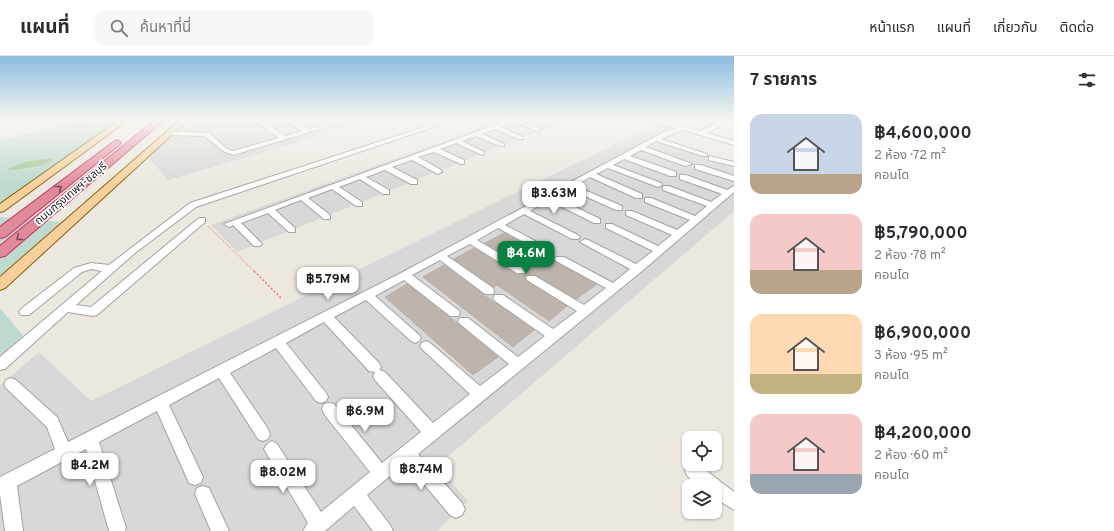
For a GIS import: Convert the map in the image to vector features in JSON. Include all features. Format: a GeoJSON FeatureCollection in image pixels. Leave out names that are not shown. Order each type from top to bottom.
{"type":"FeatureCollection","features":[{"type":"Feature","properties":{"kind":"highway","name":"ถนนกรุงเทพฯ-ชลบุรี"},"geometry":{"type":"LineString","coordinates":[[0,234],[117,142]]}},
{"type":"Feature","properties":{"kind":"highway","name":"ถนนกรุงเทพฯ-ชลบุรี"},"geometry":{"type":"LineString","coordinates":[[0,253],[133,142]]}},
{"type":"Feature","properties":{"kind":"main road"},"geometry":{"type":"LineString","coordinates":[[0,209],[93,142]]}},
{"type":"Feature","properties":{"kind":"main road"},"geometry":{"type":"LineString","coordinates":[[0,285],[159,142]]}},
{"type":"Feature","properties":{"kind":"street"},"geometry":{"type":"LineString","coordinates":[[215,142],[225,150],[233,153],[270,142]]}},
{"type":"Feature","properties":{"kind":"street"},"geometry":{"type":"LineString","coordinates":[[0,365],[111,269],[171,220],[193,205],[384,142]]}},
{"type":"Feature","properties":{"kind":"street"},"geometry":{"type":"LineString","coordinates":[[257,244],[232,223],[453,142]]}},
{"type":"Feature","properties":{"kind":"street"},"geometry":{"type":"LineString","coordinates":[[459,142],[482,153]]}},
{"type":"Feature","properties":{"kind":"street"},"geometry":{"type":"LineString","coordinates":[[495,142],[502,145]]}},
{"type":"Feature","properties":{"kind":"street"},"geometry":{"type":"LineString","coordinates":[[14,531],[4,484],[440,256],[649,142]]}},
{"type":"Feature","properties":{"kind":"street"},"geometry":{"type":"LineString","coordinates":[[665,142],[705,155]]}},
{"type":"Feature","properties":{"kind":"street"},"geometry":{"type":"LineString","coordinates":[[640,147],[688,164]]}},
{"type":"Feature","properties":{"kind":"street"},"geometry":{"type":"LineString","coordinates":[[434,149],[461,162]]}},
{"type":"Feature","properties":{"kind":"street"},"geometry":{"type":"LineString","coordinates":[[624,156],[673,174]]}},
{"type":"Feature","properties":{"kind":"street"},"geometry":{"type":"LineString","coordinates":[[412,158],[438,172]]}},
{"type":"Feature","properties":{"kind":"street"},"geometry":{"type":"LineString","coordinates":[[712,158],[734,164]]}},
{"type":"Feature","properties":{"kind":"street"},"geometry":{"type":"LineString","coordinates":[[607,165],[713,206]]}},
{"type":"Feature","properties":{"kind":"street"},"geometry":{"type":"LineString","coordinates":[[386,166],[414,182]]}},
{"type":"Feature","properties":{"kind":"street"},"geometry":{"type":"LineString","coordinates":[[698,167],[734,179]]}},
{"type":"Feature","properties":{"kind":"street"},"geometry":{"type":"LineString","coordinates":[[589,174],[639,196]]}},
{"type":"Feature","properties":{"kind":"street"},"geometry":{"type":"LineString","coordinates":[[360,176],[386,192]]}},
{"type":"Feature","properties":{"kind":"street"},"geometry":{"type":"LineString","coordinates":[[684,178],[731,190]]}},
{"type":"Feature","properties":{"kind":"street"},"geometry":{"type":"LineString","coordinates":[[332,186],[359,204]]}},
{"type":"Feature","properties":{"kind":"street"},"geometry":{"type":"LineString","coordinates":[[569,186],[619,208]]}},
{"type":"Feature","properties":{"kind":"street"},"geometry":{"type":"LineString","coordinates":[[272,449],[315,528],[355,494],[614,288],[731,190]]}},
{"type":"Feature","properties":{"kind":"street"},"geometry":{"type":"LineString","coordinates":[[302,197],[327,217]]}},
{"type":"Feature","properties":{"kind":"street"},"geometry":{"type":"LineString","coordinates":[[548,197],[597,221]]}},
{"type":"Feature","properties":{"kind":"street"},"geometry":{"type":"LineString","coordinates":[[648,200],[696,219]]}},
{"type":"Feature","properties":{"kind":"street"},"geometry":{"type":"LineString","coordinates":[[270,210],[292,230]]}},
{"type":"Feature","properties":{"kind":"street"},"geometry":{"type":"LineString","coordinates":[[524,211],[575,237]]}},
{"type":"Feature","properties":{"kind":"street"},"geometry":{"type":"LineString","coordinates":[[629,213],[678,234]]}},
{"type":"Feature","properties":{"kind":"street"},"geometry":{"type":"LineString","coordinates":[[66,308],[93,312],[202,220]]}},
{"type":"Feature","properties":{"kind":"street"},"geometry":{"type":"LineString","coordinates":[[498,224],[549,252]]}},
{"type":"Feature","properties":{"kind":"street"},"geometry":{"type":"LineString","coordinates":[[608,226],[659,250]]}},
{"type":"Feature","properties":{"kind":"street"},"geometry":{"type":"LineString","coordinates":[[470,240],[521,271]]}},
{"type":"Feature","properties":{"kind":"street"},"geometry":{"type":"LineString","coordinates":[[585,242],[638,268]]}},
{"type":"Feature","properties":{"kind":"street"},"geometry":{"type":"LineString","coordinates":[[440,256],[554,336]]}},
{"type":"Feature","properties":{"kind":"street"},"geometry":{"type":"LineString","coordinates":[[560,259],[614,288]]}},
{"type":"Feature","properties":{"kind":"street"},"geometry":{"type":"LineString","coordinates":[[25,312],[78,270],[91,266],[111,269]]}},
{"type":"Feature","properties":{"kind":"street"},"geometry":{"type":"LineString","coordinates":[[405,274],[518,364]]}},
{"type":"Feature","properties":{"kind":"street"},"geometry":{"type":"LineString","coordinates":[[531,278],[585,311]]}},
{"type":"Feature","properties":{"kind":"street"},"geometry":{"type":"LineString","coordinates":[[366,294],[415,338]]}},
{"type":"Feature","properties":{"kind":"street"},"geometry":{"type":"LineString","coordinates":[[325,316],[432,433]]}},
{"type":"Feature","properties":{"kind":"street"},"geometry":{"type":"LineString","coordinates":[[277,341],[381,474]]}},
{"type":"Feature","properties":{"kind":"street"},"geometry":{"type":"LineString","coordinates":[[426,346],[480,395]]}},
{"type":"Feature","properties":{"kind":"street"},"geometry":{"type":"LineString","coordinates":[[221,370],[263,434]]}},
{"type":"Feature","properties":{"kind":"street"},"geometry":{"type":"LineString","coordinates":[[11,384],[52,422],[58,433],[64,453]]}},
{"type":"Feature","properties":{"kind":"street"},"geometry":{"type":"LineString","coordinates":[[160,402],[195,477]]}},
{"type":"Feature","properties":{"kind":"street"},"geometry":{"type":"LineString","coordinates":[[90,438],[117,528]]}},
{"type":"Feature","properties":{"kind":"street"},"geometry":{"type":"LineString","coordinates":[[407,453],[456,509]]}},
{"type":"Feature","properties":{"kind":"street"},"geometry":{"type":"LineString","coordinates":[[693,471],[704,479]]}},
{"type":"Feature","properties":{"kind":"street"},"geometry":{"type":"LineString","coordinates":[[722,493],[734,502]]}},
{"type":"Feature","properties":{"kind":"street"},"geometry":{"type":"LineString","coordinates":[[203,494],[220,531]]}},
{"type":"Feature","properties":{"kind":"street"},"geometry":{"type":"LineString","coordinates":[[355,494],[384,531]]}},
{"type":"Feature","properties":{"kind":"path"},"geometry":{"type":"LineString","coordinates":[[202,220],[282,299]]}},
{"type":"Feature","properties":{"kind":"shaded area"},"geometry":{"type":"Polygon","coordinates":[[[166,142],[297,142],[168,180],[149,158],[166,142]]]}},
{"type":"Feature","properties":{"kind":"shaded area"},"geometry":{"type":"Polygon","coordinates":[[[441,142],[510,142],[237,252],[211,225],[441,142]]]}},
{"type":"Feature","properties":{"kind":"shaded area"},"geometry":{"type":"Polygon","coordinates":[[[619,142],[670,142],[734,163],[734,211],[437,466],[468,501],[437,531],[0,531],[0,386],[39,352],[91,401],[619,142]]]}},
{"type":"Feature","properties":{"kind":"green space"},"geometry":{"type":"Polygon","coordinates":[[[0,142],[87,142],[0,205],[0,142]],[[51,158],[27,161],[9,168],[8,171],[41,166],[53,160],[51,158]]]}},
{"type":"Feature","properties":{"kind":"green space"},"geometry":{"type":"Polygon","coordinates":[[[51,157],[54,160],[41,166],[8,171],[9,168],[27,161],[51,157]]]}},
{"type":"Feature","properties":{"kind":"green space"},"geometry":{"type":"Polygon","coordinates":[[[0,217],[75,223],[0,291],[0,217]]]}},
{"type":"Feature","properties":{"kind":"green space"},"geometry":{"type":"Polygon","coordinates":[[[0,308],[23,336],[0,356],[0,308]]]}},
{"type":"Feature","properties":{"kind":"building"},"geometry":{"type":"Polygon","coordinates":[[[504,233],[549,257],[596,285],[576,299],[536,275],[526,275],[526,281],[567,306],[549,321],[497,285],[494,287],[454,259],[474,248],[516,274],[525,274],[527,272],[526,268],[485,243],[504,233]]]}},
{"type":"Feature","properties":{"kind":"building"},"geometry":{"type":"Polygon","coordinates":[[[444,265],[534,330],[513,347],[423,277],[444,265]]]}},
{"type":"Feature","properties":{"kind":"building"},"geometry":{"type":"Polygon","coordinates":[[[407,284],[498,357],[473,375],[385,297],[407,284]]]}}]}
